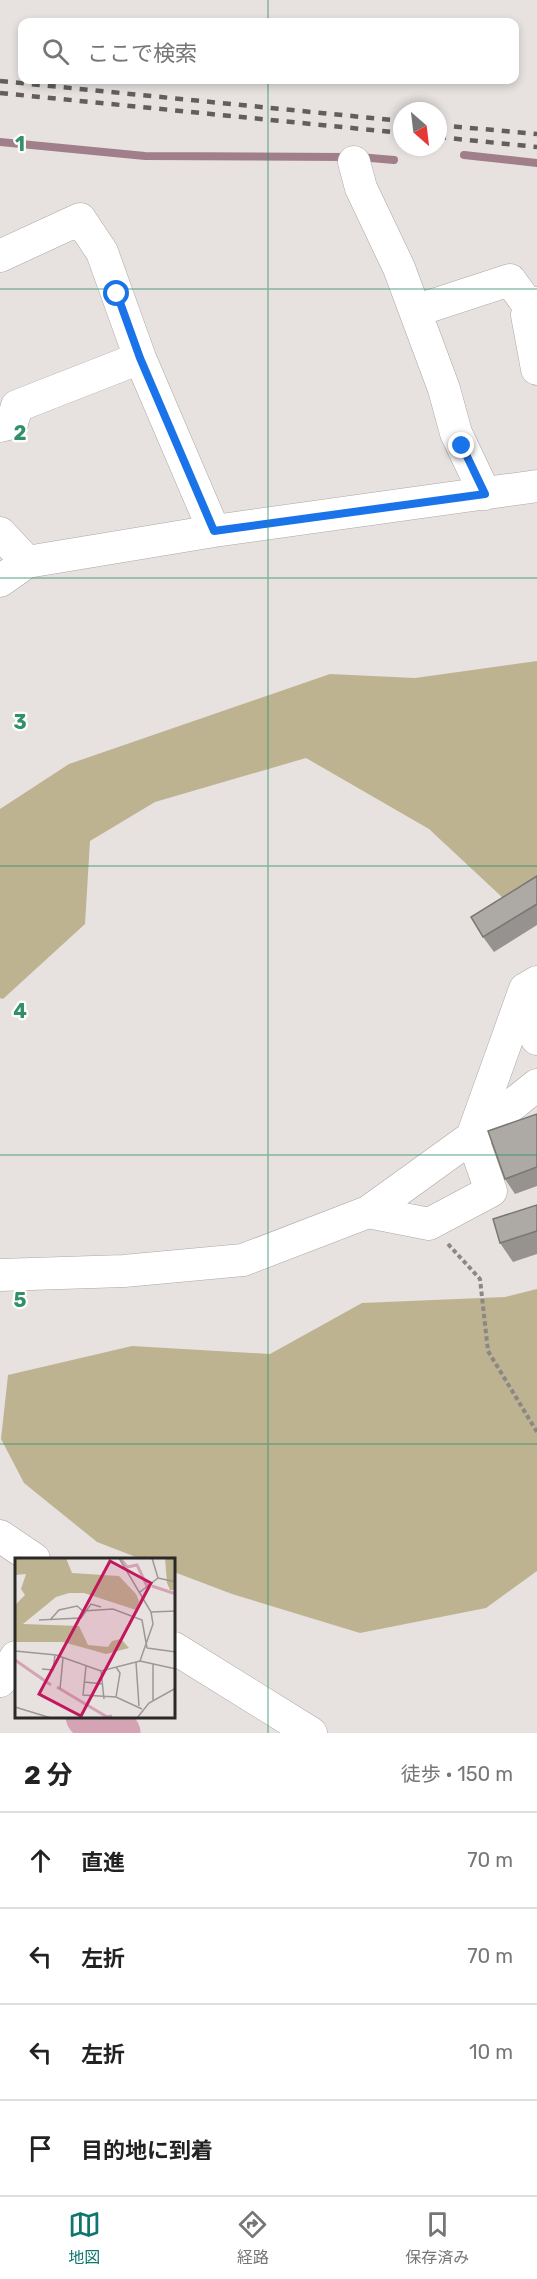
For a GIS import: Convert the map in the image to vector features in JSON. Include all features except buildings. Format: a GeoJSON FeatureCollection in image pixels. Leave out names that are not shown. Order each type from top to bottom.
{"type":"FeatureCollection","features":[{"type":"Feature","properties":{"kind":"street"},"geometry":{"type":"LineString","coordinates":[[354,162],[362,188],[391,247],[444,389],[456,433],[485,494]]}},
{"type":"Feature","properties":{"kind":"street"},"geometry":{"type":"LineString","coordinates":[[0,256],[80,219],[102,252],[140,358],[214,531]]}},
{"type":"Feature","properties":{"kind":"street"},"geometry":{"type":"LineString","coordinates":[[415,311],[510,280],[521,298],[534,306],[527,315],[537,369]]}},
{"type":"Feature","properties":{"kind":"street"},"geometry":{"type":"LineString","coordinates":[[0,426],[12,423],[17,406],[140,358]]}},
{"type":"Feature","properties":{"kind":"street"},"geometry":{"type":"LineString","coordinates":[[0,581],[27,562],[214,531],[537,486]]}},
{"type":"Feature","properties":{"kind":"street"},"geometry":{"type":"LineString","coordinates":[[0,533],[27,562]]}},
{"type":"Feature","properties":{"kind":"street"},"geometry":{"type":"LineString","coordinates":[[531,985],[537,1039]]}},
{"type":"Feature","properties":{"kind":"street"},"geometry":{"type":"LineString","coordinates":[[368,1212],[429,1224],[491,1191],[472,1137],[531,985]]}},
{"type":"Feature","properties":{"kind":"street"},"geometry":{"type":"LineString","coordinates":[[0,1275],[123,1271],[243,1260],[368,1212],[472,1137],[537,1085]]}},
{"type":"Feature","properties":{"kind":"street"},"geometry":{"type":"LineString","coordinates":[[0,1536],[33,1558]]}},
{"type":"Feature","properties":{"kind":"street"},"geometry":{"type":"LineString","coordinates":[[176,1649],[311,1733]]}},
{"type":"Feature","properties":{"kind":"street"},"geometry":{"type":"LineString","coordinates":[[0,1680],[15,1658]]}},
{"type":"Feature","properties":{"kind":"path"},"geometry":{"type":"LineString","coordinates":[[429,1224],[480,1279],[488,1352],[537,1432]]}},
{"type":"Feature","properties":{"kind":"shaded area"},"geometry":{"type":"Polygon","coordinates":[[[537,661],[537,879],[504,899],[429,829],[306,758],[155,802],[90,841],[85,924],[3,999],[0,998],[0,809],[69,764],[330,674],[415,678],[537,661]]]}},
{"type":"Feature","properties":{"kind":"shaded area"},"geometry":{"type":"Polygon","coordinates":[[[537,1289],[537,1571],[486,1608],[360,1633],[232,1594],[176,1573],[176,1558],[138,1558],[97,1542],[24,1483],[1,1439],[8,1375],[132,1346],[270,1354],[362,1303],[505,1297],[537,1289]]]}},
{"type":"Feature","properties":{"kind":"waterway"},"geometry":{"type":"LineString","coordinates":[[0,142],[145,156],[347,157]]}},
{"type":"Feature","properties":{"kind":"waterway"},"geometry":{"type":"LineString","coordinates":[[464,155],[537,163]]}},
{"type":"Feature","properties":{"kind":"waterway"},"geometry":{"type":"LineString","coordinates":[[359,157],[394,160]]}},
{"type":"Feature","properties":{"kind":"waterway"},"geometry":{"type":"LineString","coordinates":[[92,1718],[118,1733]]}},
{"type":"Feature","properties":{"kind":"railway"},"geometry":{"type":"LineString","coordinates":[[0,81],[18,83]]}},
{"type":"Feature","properties":{"kind":"railway"},"geometry":{"type":"LineString","coordinates":[[30,84],[393,120]]}},
{"type":"Feature","properties":{"kind":"railway"},"geometry":{"type":"LineString","coordinates":[[0,93],[393,132]]}},
{"type":"Feature","properties":{"kind":"railway"},"geometry":{"type":"LineString","coordinates":[[447,126],[537,134]]}},
{"type":"Feature","properties":{"kind":"railway"},"geometry":{"type":"LineString","coordinates":[[447,138],[537,147]]}},
{"type":"Feature","properties":{"kind":"route"},"geometry":{"type":"LineString","coordinates":[[117,294],[140,358],[214,531],[485,494],[484,487],[462,446]]}}]}
